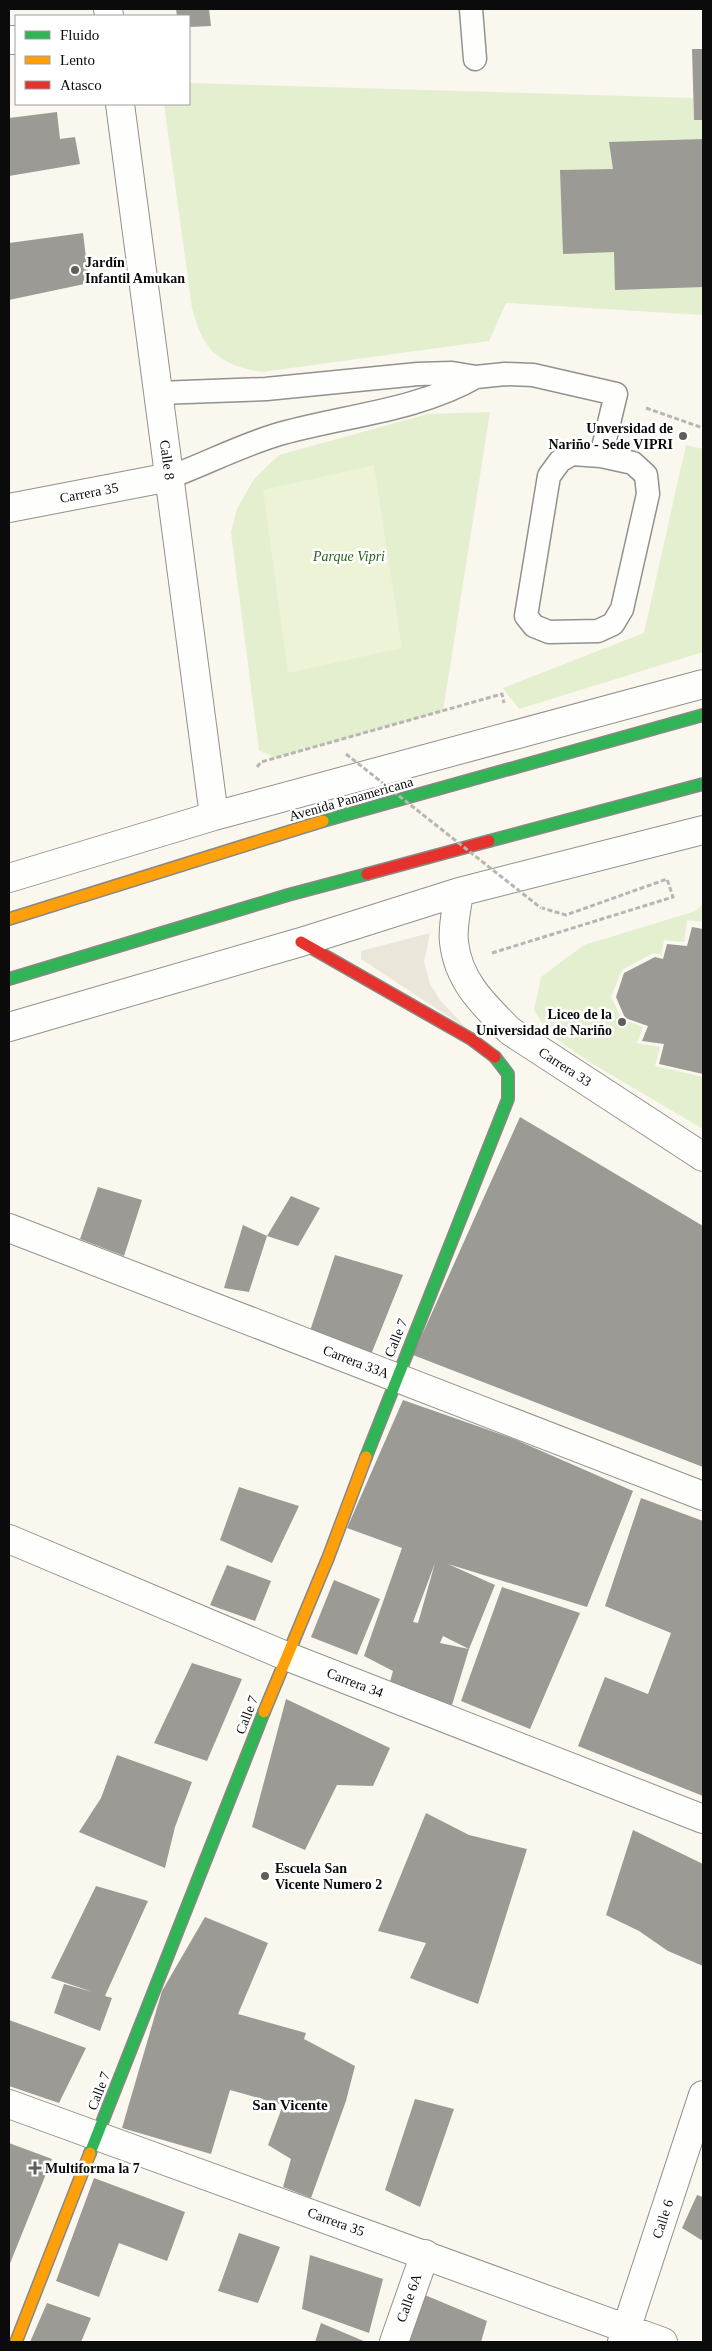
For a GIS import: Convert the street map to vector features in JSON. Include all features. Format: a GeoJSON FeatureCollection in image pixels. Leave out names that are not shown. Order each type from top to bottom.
{"type":"FeatureCollection","features":[{"type":"Feature","properties":{"kind":"street","name":"Calle 8"},"geometry":{"type":"LineString","coordinates":[[120,105],[214,816]]}},
{"type":"Feature","properties":{"kind":"street","name":"Carrera 35"},"geometry":{"type":"LineString","coordinates":[[9,508],[170,477]]}},
{"type":"Feature","properties":{"kind":"street"},"geometry":{"type":"LineString","coordinates":[[9,878],[214,816],[703,684]]}},
{"type":"Feature","properties":{"kind":"street","name":"Avenida Panamericana"},"geometry":{"type":"LineString","coordinates":[[9,919],[318,823],[703,715]]}},
{"type":"Feature","properties":{"kind":"street"},"geometry":{"type":"LineString","coordinates":[[9,979],[288,895],[703,784]]}},
{"type":"Feature","properties":{"kind":"street"},"geometry":{"type":"LineString","coordinates":[[9,1027],[300,942],[459,892],[703,830]]}},
{"type":"Feature","properties":{"kind":"street","name":"Carrera 33"},"geometry":{"type":"LineString","coordinates":[[459,892],[453,941],[460,972],[485,1006],[510,1031],[703,1157]]}},
{"type":"Feature","properties":{"kind":"street","name":"Calle 7"},"geometry":{"type":"LineString","coordinates":[[16,2342],[286,1656],[328,1558],[396,1378],[508,1099],[508,1074],[498,1059],[471,1038],[300,942]]}},
{"type":"Feature","properties":{"kind":"street","name":"Carrera 33A"},"geometry":{"type":"LineString","coordinates":[[9,1228],[703,1496]]}},
{"type":"Feature","properties":{"kind":"street","name":"Carrera 34"},"geometry":{"type":"LineString","coordinates":[[9,1539],[286,1656],[703,1819]]}},
{"type":"Feature","properties":{"kind":"street","name":"Calle 6"},"geometry":{"type":"LineString","coordinates":[[625,2335],[703,2095]]}},
{"type":"Feature","properties":{"kind":"street","name":"Carrera 35"},"geometry":{"type":"LineString","coordinates":[[9,2104],[424,2254],[625,2335],[663,2342]]}},
{"type":"Feature","properties":{"kind":"street","name":"Calle 6A"},"geometry":{"type":"LineString","coordinates":[[394,2342],[424,2254]]}},
{"type":"Feature","properties":{"kind":"lane"},"geometry":{"type":"LineString","coordinates":[[471,9],[476,59]]}},
{"type":"Feature","properties":{"kind":"lane"},"geometry":{"type":"LineString","coordinates":[[158,393],[266,389],[418,374],[452,373],[476,377],[505,374],[533,375],[616,394],[601,456]]}},
{"type":"Feature","properties":{"kind":"lane"},"geometry":{"type":"LineString","coordinates":[[170,477],[275,436],[426,399],[453,390],[476,377]]}},
{"type":"Feature","properties":{"kind":"lane"},"geometry":{"type":"LineString","coordinates":[[572,454],[601,456],[633,463],[646,475],[648,494],[622,609],[613,624],[598,631],[549,632],[534,626],[526,616],[549,476],[560,461],[572,454]]}},
{"type":"Feature","properties":{"kind":"path"},"geometry":{"type":"LineString","coordinates":[[616,394],[703,428]]}},
{"type":"Feature","properties":{"kind":"path"},"geometry":{"type":"LineString","coordinates":[[346,754],[541,908],[566,915],[667,879],[673,897],[486,955],[453,941]]}},
{"type":"Feature","properties":{"kind":"green space"},"geometry":{"type":"Polygon","coordinates":[[[190,83],[693,98],[694,120],[703,120],[703,315],[506,303],[489,341],[262,372],[234,365],[215,354],[196,323],[192,308],[164,105],[190,105],[190,83]]]}},
{"type":"Feature","properties":{"kind":"green space","name":"Parque Vipri"},"geometry":{"type":"Polygon","coordinates":[[[490,412],[443,711],[275,758],[259,750],[231,532],[237,509],[254,479],[279,455],[428,414],[490,412]]]}},
{"type":"Feature","properties":{"kind":"green space"},"geometry":{"type":"Polygon","coordinates":[[[686,445],[703,449],[703,652],[519,709],[503,688],[644,633],[686,445]]]}},
{"type":"Feature","properties":{"kind":"green space"},"geometry":{"type":"Polygon","coordinates":[[[374,465],[402,648],[288,673],[263,490],[374,465]]]}},
{"type":"Feature","properties":{"kind":"green space","name":"Liceo de la Universidad de Nariño"},"geometry":{"type":"Polygon","coordinates":[[[703,904],[703,922],[687,920],[684,942],[664,940],[661,955],[653,953],[622,970],[611,997],[622,1019],[643,1027],[637,1043],[660,1047],[655,1066],[703,1077],[703,1129],[588,1061],[548,1033],[534,1010],[541,977],[584,945],[696,911],[703,904]]]}},
{"type":"Feature","properties":{"kind":"shaded area"},"geometry":{"type":"Polygon","coordinates":[[[430,933],[424,962],[430,984],[440,1000],[466,1028],[361,959],[361,951],[430,933]]]}},
{"type":"Feature","properties":{"kind":"building"},"geometry":{"type":"Polygon","coordinates":[[[176,9],[209,9],[211,26],[190,27],[190,15],[177,15],[176,9]]]}},
{"type":"Feature","properties":{"kind":"building"},"geometry":{"type":"Polygon","coordinates":[[[692,49],[703,49],[703,120],[694,120],[692,49]]]}},
{"type":"Feature","properties":{"kind":"building"},"geometry":{"type":"Polygon","coordinates":[[[57,112],[60,139],[75,137],[80,164],[9,176],[9,118],[57,112]]]}},
{"type":"Feature","properties":{"kind":"building"},"geometry":{"type":"Polygon","coordinates":[[[703,139],[703,287],[615,290],[614,252],[563,254],[560,170],[613,169],[609,142],[703,139]]]}},
{"type":"Feature","properties":{"kind":"building"},"geometry":{"type":"Polygon","coordinates":[[[83,233],[89,283],[9,300],[9,243],[83,233]]]}},
{"type":"Feature","properties":{"kind":"building"},"geometry":{"type":"Polygon","coordinates":[[[692,927],[703,929],[703,1074],[659,1064],[664,1044],[642,1041],[648,1026],[625,1018],[616,997],[624,973],[655,957],[663,959],[667,944],[687,946],[692,927]]]}},
{"type":"Feature","properties":{"kind":"building"},"geometry":{"type":"Polygon","coordinates":[[[520,1117],[703,1226],[703,1467],[413,1355],[520,1117]]]}},
{"type":"Feature","properties":{"kind":"building"},"geometry":{"type":"Polygon","coordinates":[[[98,1187],[142,1200],[124,1256],[80,1239],[98,1187]]]}},
{"type":"Feature","properties":{"kind":"building"},"geometry":{"type":"Polygon","coordinates":[[[291,1196],[320,1208],[298,1246],[267,1236],[291,1196]]]}},
{"type":"Feature","properties":{"kind":"building"},"geometry":{"type":"Polygon","coordinates":[[[243,1225],[267,1236],[249,1292],[224,1288],[243,1225]]]}},
{"type":"Feature","properties":{"kind":"building"},"geometry":{"type":"Polygon","coordinates":[[[335,1255],[403,1275],[370,1357],[309,1334],[335,1255]]]}},
{"type":"Feature","properties":{"kind":"building"},"geometry":{"type":"Polygon","coordinates":[[[403,1400],[514,1439],[633,1491],[587,1607],[448,1564],[495,1585],[469,1649],[452,1705],[390,1682],[393,1671],[364,1656],[402,1548],[347,1528],[403,1400]],[[435,1563],[413,1622],[418,1623],[435,1563]],[[443,1636],[440,1643],[469,1649],[443,1636]]]}},
{"type":"Feature","properties":{"kind":"building"},"geometry":{"type":"Polygon","coordinates":[[[239,1487],[299,1506],[272,1563],[220,1540],[239,1487]]]}},
{"type":"Feature","properties":{"kind":"building"},"geometry":{"type":"Polygon","coordinates":[[[641,1498],[703,1521],[703,1796],[578,1746],[605,1677],[648,1694],[671,1633],[605,1606],[641,1498]]]}},
{"type":"Feature","properties":{"kind":"building"},"geometry":{"type":"Polygon","coordinates":[[[227,1565],[271,1581],[255,1621],[210,1605],[227,1565]]]}},
{"type":"Feature","properties":{"kind":"building"},"geometry":{"type":"Polygon","coordinates":[[[334,1580],[380,1599],[357,1655],[311,1637],[334,1580]]]}},
{"type":"Feature","properties":{"kind":"building"},"geometry":{"type":"Polygon","coordinates":[[[502,1587],[580,1613],[530,1729],[461,1701],[502,1587]]]}},
{"type":"Feature","properties":{"kind":"building"},"geometry":{"type":"Polygon","coordinates":[[[192,1663],[242,1679],[207,1761],[154,1743],[192,1663]]]}},
{"type":"Feature","properties":{"kind":"building"},"geometry":{"type":"Polygon","coordinates":[[[286,1699],[390,1748],[373,1786],[337,1785],[305,1850],[252,1827],[286,1699]]]}},
{"type":"Feature","properties":{"kind":"building"},"geometry":{"type":"Polygon","coordinates":[[[117,1755],[192,1782],[175,1827],[165,1868],[79,1832],[101,1798],[117,1755]]]}},
{"type":"Feature","properties":{"kind":"building"},"geometry":{"type":"Polygon","coordinates":[[[426,1813],[469,1835],[527,1849],[478,2004],[410,1978],[426,1943],[378,1931],[426,1813]]]}},
{"type":"Feature","properties":{"kind":"building"},"geometry":{"type":"Polygon","coordinates":[[[633,1830],[703,1864],[703,1966],[668,1951],[639,1931],[606,1915],[633,1830]]]}},
{"type":"Feature","properties":{"kind":"building"},"geometry":{"type":"Polygon","coordinates":[[[96,1886],[148,1901],[105,1996],[112,1998],[100,2031],[54,2013],[64,1984],[93,1992],[51,1978],[96,1886]]]}},
{"type":"Feature","properties":{"kind":"building"},"geometry":{"type":"Polygon","coordinates":[[[205,1917],[268,1943],[238,2014],[306,2033],[304,2039],[355,2066],[346,2101],[311,2198],[283,2187],[291,2159],[268,2145],[283,2105],[230,2090],[211,2154],[122,2128],[162,1991],[205,1917]]]}},
{"type":"Feature","properties":{"kind":"building"},"geometry":{"type":"Polygon","coordinates":[[[9,2020],[86,2048],[59,2103],[9,2086],[9,2020]]]}},
{"type":"Feature","properties":{"kind":"building"},"geometry":{"type":"Polygon","coordinates":[[[415,2099],[454,2109],[420,2207],[385,2190],[415,2099]]]}},
{"type":"Feature","properties":{"kind":"building"},"geometry":{"type":"Polygon","coordinates":[[[9,2143],[52,2159],[9,2266],[9,2143]]]}},
{"type":"Feature","properties":{"kind":"building"},"geometry":{"type":"Polygon","coordinates":[[[94,2178],[185,2212],[167,2261],[119,2243],[99,2297],[56,2281],[94,2178]]]}},
{"type":"Feature","properties":{"kind":"building"},"geometry":{"type":"Polygon","coordinates":[[[697,2195],[703,2197],[703,2241],[682,2228],[697,2195]]]}},
{"type":"Feature","properties":{"kind":"building"},"geometry":{"type":"Polygon","coordinates":[[[239,2233],[280,2247],[258,2303],[218,2291],[239,2233]]]}},
{"type":"Feature","properties":{"kind":"building"},"geometry":{"type":"Polygon","coordinates":[[[310,2255],[383,2279],[369,2333],[302,2309],[310,2255]]]}},
{"type":"Feature","properties":{"kind":"building"},"geometry":{"type":"Polygon","coordinates":[[[420,2293],[487,2321],[481,2342],[408,2342],[420,2293]]]}},
{"type":"Feature","properties":{"kind":"building"},"geometry":{"type":"Polygon","coordinates":[[[47,2303],[91,2318],[81,2342],[30,2342],[47,2303]]]}},
{"type":"Feature","properties":{"kind":"building"},"geometry":{"type":"Polygon","coordinates":[[[321,2323],[366,2342],[315,2342],[321,2323]]]}},
{"type":"Feature","properties":{"kind":"traffic: fast"},"geometry":{"type":"LineString","coordinates":[[323,821],[703,715]]}},
{"type":"Feature","properties":{"kind":"traffic: fast"},"geometry":{"type":"LineString","coordinates":[[489,841],[703,784]]}},
{"type":"Feature","properties":{"kind":"traffic: fast"},"geometry":{"type":"LineString","coordinates":[[9,979],[288,895],[367,874]]}},
{"type":"Feature","properties":{"kind":"traffic: fast"},"geometry":{"type":"LineString","coordinates":[[366,1457],[508,1099],[508,1074],[495,1057]]}},
{"type":"Feature","properties":{"kind":"traffic: fast"},"geometry":{"type":"LineString","coordinates":[[90,2153],[264,1712]]}},
{"type":"Feature","properties":{"kind":"traffic: slow"},"geometry":{"type":"LineString","coordinates":[[9,919],[323,821]]}},
{"type":"Feature","properties":{"kind":"traffic: slow"},"geometry":{"type":"LineString","coordinates":[[264,1712],[328,1558],[366,1457]]}},
{"type":"Feature","properties":{"kind":"traffic: slow"},"geometry":{"type":"LineString","coordinates":[[16,2342],[90,2153]]}},
{"type":"Feature","properties":{"kind":"traffic: jam"},"geometry":{"type":"LineString","coordinates":[[367,874],[489,841]]}},
{"type":"Feature","properties":{"kind":"traffic: jam"},"geometry":{"type":"LineString","coordinates":[[301,942],[471,1039],[495,1057]]}},
{"type":"Feature","properties":{"kind":"place","name":"Jardín Infantil Amukan"},"geometry":{"type":"Point","coordinates":[75,270]}},
{"type":"Feature","properties":{"kind":"place","name":"Unversidad de Nariño - Sede VIPRI"},"geometry":{"type":"Point","coordinates":[683,436]}},
{"type":"Feature","properties":{"kind":"place","name":"Liceo de la Universidad de Nariño"},"geometry":{"type":"Point","coordinates":[622,1022]}},
{"type":"Feature","properties":{"kind":"place","name":"Escuela San Vicente Numero 2"},"geometry":{"type":"Point","coordinates":[265,1876]}},
{"type":"Feature","properties":{"kind":"place","name":"Multiforma la 7"},"geometry":{"type":"Point","coordinates":[35,2168]}},
{"type":"Feature","properties":{"kind":"district","name":"San Vicente"},"geometry":{"type":"Point","coordinates":[290,2105]}}]}
